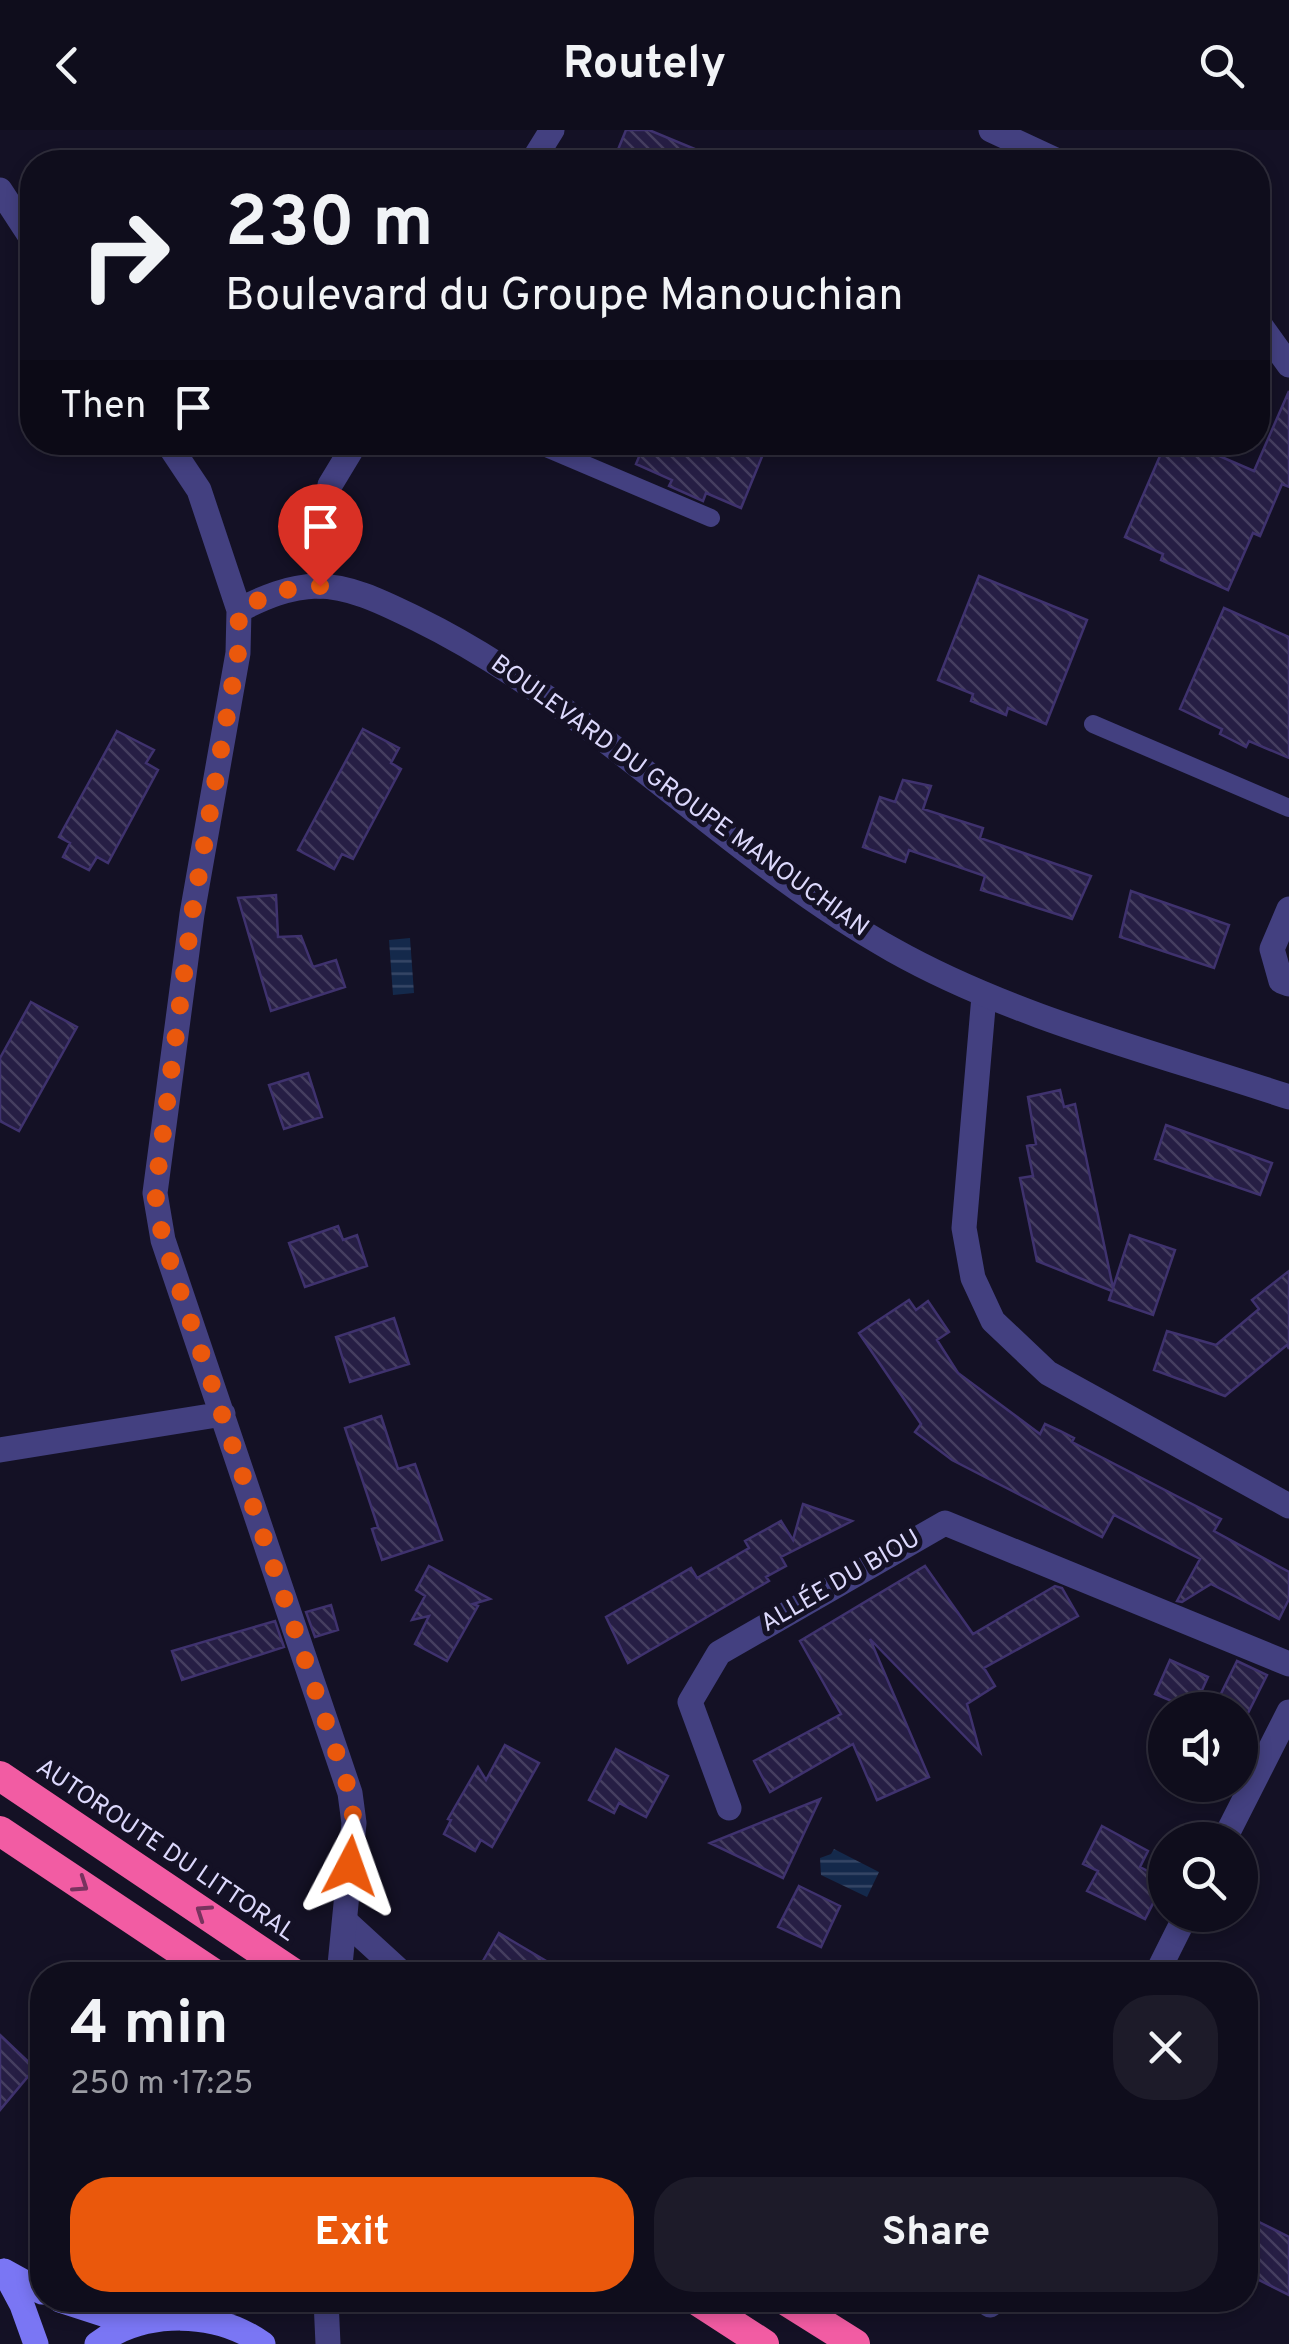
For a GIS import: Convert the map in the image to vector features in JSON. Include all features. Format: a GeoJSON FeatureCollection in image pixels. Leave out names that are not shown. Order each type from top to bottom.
{"type":"FeatureCollection","features":[{"type":"Feature","properties":{"kind":"highway","name":"AUTOROUTE DU LITTORAL"},"geometry":{"type":"LineString","coordinates":[[0,1776],[277,1962]]}},
{"type":"Feature","properties":{"kind":"highway"},"geometry":{"type":"LineString","coordinates":[[0,1831],[196,1962]]}},
{"type":"Feature","properties":{"kind":"highway"},"geometry":{"type":"LineString","coordinates":[[715,2312],[764,2344]]}},
{"type":"Feature","properties":{"kind":"highway"},"geometry":{"type":"LineString","coordinates":[[804,2312],[855,2344]]}},
{"type":"Feature","properties":{"kind":"main road"},"geometry":{"type":"LineString","coordinates":[[2,2270],[30,2285]]}},
{"type":"Feature","properties":{"kind":"main road"},"geometry":{"type":"LineString","coordinates":[[2,2270],[22,2305],[36,2344]]}},
{"type":"Feature","properties":{"kind":"main road"},"geometry":{"type":"LineString","coordinates":[[97,2312],[134,2324]]}},
{"type":"Feature","properties":{"kind":"main road"},"geometry":{"type":"LineString","coordinates":[[98,2344],[134,2324],[185,2316],[242,2329],[262,2344]]}},
{"type":"Feature","properties":{"kind":"street"},"geometry":{"type":"LineString","coordinates":[[991,130],[1034,150]]}},
{"type":"Feature","properties":{"kind":"street"},"geometry":{"type":"LineString","coordinates":[[0,190],[20,221]]}},
{"type":"Feature","properties":{"kind":"street"},"geometry":{"type":"LineString","coordinates":[[1270,339],[1289,366]]}},
{"type":"Feature","properties":{"kind":"street"},"geometry":{"type":"LineString","coordinates":[[176,455],[199,490],[239,610],[238,653],[192,914],[155,1193],[163,1240],[350,1793],[354,1823],[341,1962]]}},
{"type":"Feature","properties":{"kind":"street"},"geometry":{"type":"LineString","coordinates":[[320,586],[321,538],[330,485],[348,455]]}},
{"type":"Feature","properties":{"kind":"street","name":"BOULEVARD DU GROUPE MANOUCHIAN"},"geometry":{"type":"LineString","coordinates":[[239,610],[277,591],[320,586],[372,597],[460,640],[540,694],[809,896],[892,950],[984,996],[1289,1097]]}},
{"type":"Feature","properties":{"kind":"street"},"geometry":{"type":"LineString","coordinates":[[1289,909],[1272,949],[1282,981],[1289,984]]}},
{"type":"Feature","properties":{"kind":"street"},"geometry":{"type":"LineString","coordinates":[[984,996],[964,1228],[972,1278],[993,1321],[1048,1372],[1289,1506]]}},
{"type":"Feature","properties":{"kind":"street"},"geometry":{"type":"LineString","coordinates":[[0,1450],[222,1414]]}},
{"type":"Feature","properties":{"kind":"street","name":"ALLÉE DU BIOU"},"geometry":{"type":"LineString","coordinates":[[729,1808],[690,1702],[719,1653],[944,1523],[1289,1664]]}},
{"type":"Feature","properties":{"kind":"street"},"geometry":{"type":"LineString","coordinates":[[1233,1822],[1289,1712]]}},
{"type":"Feature","properties":{"kind":"street"},"geometry":{"type":"LineString","coordinates":[[346,1921],[390,1962]]}},
{"type":"Feature","properties":{"kind":"street"},"geometry":{"type":"LineString","coordinates":[[1162,1962],[1178,1932]]}},
{"type":"Feature","properties":{"kind":"street"},"geometry":{"type":"LineString","coordinates":[[185,2316],[206,2312]]}},
{"type":"Feature","properties":{"kind":"street"},"geometry":{"type":"LineString","coordinates":[[327,2312],[328,2344]]}},
{"type":"Feature","properties":{"kind":"lane"},"geometry":{"type":"LineString","coordinates":[[563,455],[711,518]]}},
{"type":"Feature","properties":{"kind":"lane"},"geometry":{"type":"LineString","coordinates":[[1094,724],[1289,808]]}},
{"type":"Feature","properties":{"kind":"water"},"geometry":{"type":"Polygon","coordinates":[[[410,938],[414,993],[393,995],[389,940],[410,938]]]}},
{"type":"Feature","properties":{"kind":"water"},"geometry":{"type":"Polygon","coordinates":[[[834,1849],[879,1872],[867,1897],[821,1875],[820,1858],[834,1849]]]}},
{"type":"Feature","properties":{"kind":"building"},"geometry":{"type":"Polygon","coordinates":[[[626,130],[649,130],[697,150],[618,150],[626,130]]]}},
{"type":"Feature","properties":{"kind":"building"},"geometry":{"type":"Polygon","coordinates":[[[1289,391],[1289,487],[1282,484],[1260,536],[1253,533],[1228,590],[1161,560],[1163,554],[1125,537],[1160,455],[1217,455],[1254,471],[1261,455],[1270,455],[1270,434],[1289,391]]]}},
{"type":"Feature","properties":{"kind":"building"},"geometry":{"type":"Polygon","coordinates":[[[640,455],[763,455],[741,508],[706,493],[703,501],[669,486],[672,480],[636,464],[640,455]]]}},
{"type":"Feature","properties":{"kind":"building"},"geometry":{"type":"Polygon","coordinates":[[[979,576],[1087,620],[1046,724],[1008,708],[1006,715],[971,701],[973,694],[938,680],[979,576]]]}},
{"type":"Feature","properties":{"kind":"building"},"geometry":{"type":"Polygon","coordinates":[[[1224,608],[1289,637],[1289,758],[1249,741],[1246,747],[1220,734],[1222,729],[1180,709],[1224,608]]]}},
{"type":"Feature","properties":{"kind":"building"},"geometry":{"type":"Polygon","coordinates":[[[363,729],[399,748],[391,763],[401,769],[353,859],[342,854],[334,869],[298,850],[363,729]]]}},
{"type":"Feature","properties":{"kind":"building"},"geometry":{"type":"Polygon","coordinates":[[[117,731],[154,750],[146,763],[158,770],[108,863],[97,857],[89,870],[63,857],[70,843],[59,837],[117,731]]]}},
{"type":"Feature","properties":{"kind":"building"},"geometry":{"type":"Polygon","coordinates":[[[903,780],[931,786],[923,809],[983,828],[980,838],[1091,876],[1072,919],[981,890],[985,876],[909,850],[905,862],[863,847],[880,797],[895,802],[903,780]]]}},
{"type":"Feature","properties":{"kind":"building"},"geometry":{"type":"Polygon","coordinates":[[[1131,891],[1229,925],[1214,968],[1120,937],[1131,891]]]}},
{"type":"Feature","properties":{"kind":"building"},"geometry":{"type":"Polygon","coordinates":[[[276,895],[278,937],[301,936],[313,967],[336,960],[345,987],[271,1011],[238,898],[276,895]]]}},
{"type":"Feature","properties":{"kind":"building"},"geometry":{"type":"Polygon","coordinates":[[[31,1002],[77,1027],[19,1131],[0,1121],[0,1058],[31,1002]]]}},
{"type":"Feature","properties":{"kind":"building"},"geometry":{"type":"Polygon","coordinates":[[[308,1073],[322,1117],[284,1129],[269,1085],[308,1073]]]}},
{"type":"Feature","properties":{"kind":"building"},"geometry":{"type":"Polygon","coordinates":[[[1060,1090],[1064,1107],[1075,1104],[1113,1288],[1130,1235],[1175,1250],[1153,1315],[1109,1300],[1112,1291],[1037,1261],[1020,1178],[1033,1176],[1027,1146],[1036,1144],[1028,1097],[1060,1090]]]}},
{"type":"Feature","properties":{"kind":"building"},"geometry":{"type":"Polygon","coordinates":[[[1166,1125],[1272,1163],[1260,1195],[1155,1159],[1166,1125]]]}},
{"type":"Feature","properties":{"kind":"building"},"geometry":{"type":"Polygon","coordinates":[[[338,1226],[343,1240],[357,1235],[367,1266],[305,1287],[289,1243],[338,1226]]]}},
{"type":"Feature","properties":{"kind":"building"},"geometry":{"type":"Polygon","coordinates":[[[1289,1271],[1289,1349],[1287,1345],[1225,1396],[1154,1370],[1167,1331],[1216,1345],[1259,1309],[1252,1300],[1289,1271]]]}},
{"type":"Feature","properties":{"kind":"building"},"geometry":{"type":"Polygon","coordinates":[[[909,1300],[916,1310],[928,1301],[949,1332],[937,1340],[958,1373],[1040,1434],[1045,1424],[1060,1431],[1074,1438],[1072,1442],[1221,1519],[1214,1531],[1289,1572],[1289,1599],[1279,1619],[1211,1584],[1182,1602],[1177,1601],[1200,1559],[1114,1515],[1102,1537],[952,1460],[915,1432],[921,1424],[859,1333],[909,1300]]]}},
{"type":"Feature","properties":{"kind":"building"},"geometry":{"type":"Polygon","coordinates":[[[394,1318],[409,1364],[350,1382],[336,1337],[394,1318]]]}},
{"type":"Feature","properties":{"kind":"building"},"geometry":{"type":"Polygon","coordinates":[[[381,1416],[398,1469],[415,1464],[442,1540],[382,1560],[372,1529],[378,1527],[345,1428],[381,1416]]]}},
{"type":"Feature","properties":{"kind":"building"},"geometry":{"type":"Polygon","coordinates":[[[803,1504],[852,1521],[781,1557],[786,1566],[766,1577],[769,1581],[628,1663],[606,1617],[691,1568],[697,1578],[749,1548],[745,1541],[781,1521],[793,1540],[803,1504]]]}},
{"type":"Feature","properties":{"kind":"building"},"geometry":{"type":"Polygon","coordinates":[[[429,1566],[490,1599],[473,1604],[478,1606],[447,1661],[415,1644],[429,1616],[412,1620],[425,1596],[416,1590],[429,1566]]]}},
{"type":"Feature","properties":{"kind":"building"},"geometry":{"type":"Polygon","coordinates":[[[925,1566],[973,1634],[1055,1586],[1062,1588],[1078,1616],[984,1668],[995,1686],[967,1704],[980,1752],[870,1639],[929,1777],[877,1800],[853,1744],[770,1792],[754,1761],[841,1714],[800,1641],[925,1566]]]}},
{"type":"Feature","properties":{"kind":"building"},"geometry":{"type":"Polygon","coordinates":[[[331,1605],[338,1630],[315,1637],[306,1612],[331,1605]]]}},
{"type":"Feature","properties":{"kind":"building"},"geometry":{"type":"Polygon","coordinates":[[[275,1621],[284,1647],[182,1680],[172,1651],[275,1621]]]}},
{"type":"Feature","properties":{"kind":"building"},"geometry":{"type":"Polygon","coordinates":[[[1170,1660],[1208,1677],[1201,1692],[1156,1692],[1170,1660]]]}},
{"type":"Feature","properties":{"kind":"building"},"geometry":{"type":"Polygon","coordinates":[[[1237,1661],[1267,1675],[1258,1693],[1222,1692],[1237,1661]]]}},
{"type":"Feature","properties":{"kind":"building"},"geometry":{"type":"Polygon","coordinates":[[[505,1745],[539,1763],[492,1847],[481,1840],[475,1851],[444,1834],[451,1820],[448,1819],[478,1767],[486,1780],[505,1745]]]}},
{"type":"Feature","properties":{"kind":"building"},"geometry":{"type":"Polygon","coordinates":[[[616,1749],[668,1776],[646,1817],[619,1803],[614,1813],[589,1800],[616,1749]]]}},
{"type":"Feature","properties":{"kind":"building"},"geometry":{"type":"Polygon","coordinates":[[[820,1799],[783,1878],[710,1843],[820,1799]]]}},
{"type":"Feature","properties":{"kind":"building"},"geometry":{"type":"Polygon","coordinates":[[[1102,1826],[1148,1851],[1140,1867],[1148,1871],[1145,1919],[1087,1891],[1098,1871],[1083,1864],[1102,1826]]]}},
{"type":"Feature","properties":{"kind":"building"},"geometry":{"type":"Polygon","coordinates":[[[799,1886],[840,1906],[821,1947],[778,1927],[799,1886]]]}},
{"type":"Feature","properties":{"kind":"building"},"geometry":{"type":"Polygon","coordinates":[[[499,1933],[548,1962],[482,1962],[499,1933]]]}},
{"type":"Feature","properties":{"kind":"building"},"geometry":{"type":"Polygon","coordinates":[[[0,2035],[30,2063],[30,2074],[0,2110],[0,2035]]]}},
{"type":"Feature","properties":{"kind":"building"},"geometry":{"type":"Polygon","coordinates":[[[1258,2222],[1289,2237],[1289,2295],[1258,2280],[1258,2222]]]}},
{"type":"Feature","properties":{"kind":"route"},"geometry":{"type":"LineString","coordinates":[[320,586],[277,591],[239,610],[238,653],[192,914],[155,1193],[163,1240],[350,1793],[354,1823],[350,1866]]}}]}
